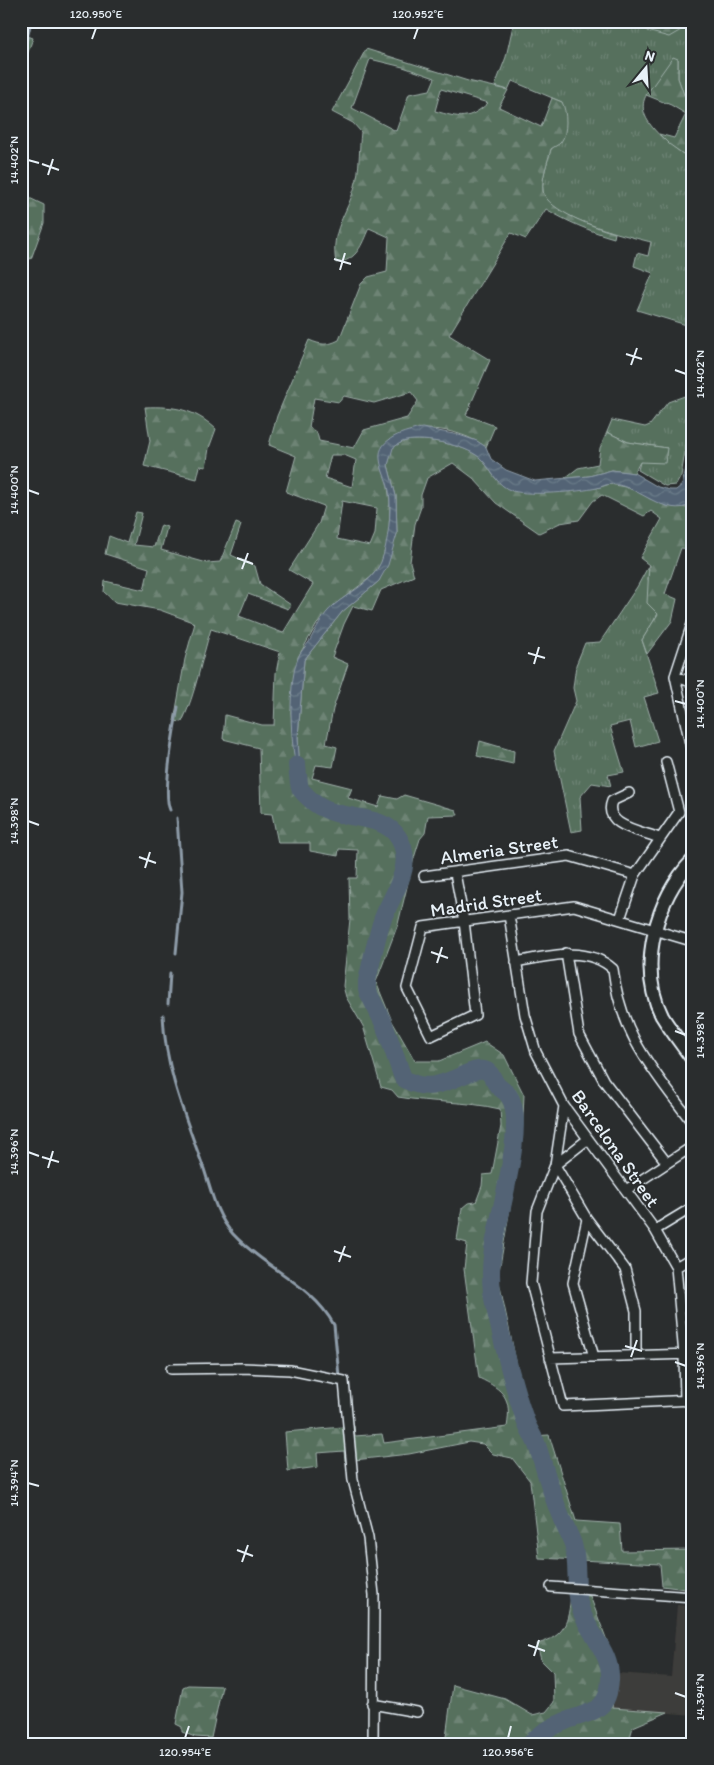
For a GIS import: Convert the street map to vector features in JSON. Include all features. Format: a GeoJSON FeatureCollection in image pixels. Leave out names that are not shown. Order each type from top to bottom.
{"type":"FeatureCollection","features":[{"type":"Feature","properties":{"kind":"street"},"geometry":{"type":"LineString","coordinates":[[693,621],[690,639],[675,676],[693,757]]}},
{"type":"Feature","properties":{"kind":"street"},"geometry":{"type":"LineString","coordinates":[[675,676],[693,683]]}},
{"type":"Feature","properties":{"kind":"street"},"geometry":{"type":"LineString","coordinates":[[620,919],[635,875],[679,812],[666,762]]}},
{"type":"Feature","properties":{"kind":"street"},"geometry":{"type":"LineString","coordinates":[[629,793],[612,801],[609,809],[610,815],[616,822],[660,838]]}},
{"type":"Feature","properties":{"kind":"street","name":"Almeria Street"},"geometry":{"type":"LineString","coordinates":[[424,876],[569,856],[635,875]]}},
{"type":"Feature","properties":{"kind":"street"},"geometry":{"type":"LineString","coordinates":[[693,860],[673,887],[655,930],[651,949],[653,988],[662,1015],[693,1060]]}},
{"type":"Feature","properties":{"kind":"street"},"geometry":{"type":"LineString","coordinates":[[455,873],[464,921]]}},
{"type":"Feature","properties":{"kind":"street","name":"Madrid Street"},"geometry":{"type":"LineString","coordinates":[[464,921],[475,1015],[431,1036],[407,988],[423,927],[464,921],[574,906],[688,940],[693,937]]}},
{"type":"Feature","properties":{"kind":"street","name":"Barcelona Street"},"geometry":{"type":"LineString","coordinates":[[509,915],[524,1015],[536,1052],[564,1106],[655,1230],[676,1267],[688,1354],[689,1401]]}},
{"type":"Feature","properties":{"kind":"street"},"geometry":{"type":"LineString","coordinates":[[566,953],[579,1034],[604,1081],[667,1164]]}},
{"type":"Feature","properties":{"kind":"street"},"geometry":{"type":"LineString","coordinates":[[516,962],[566,953],[605,962],[613,969],[617,998],[636,1047],[693,1124]]}},
{"type":"Feature","properties":{"kind":"street"},"geometry":{"type":"LineString","coordinates":[[564,1106],[555,1165],[537,1210],[531,1283],[563,1406],[689,1401]]}},
{"type":"Feature","properties":{"kind":"street"},"geometry":{"type":"LineString","coordinates":[[555,1165],[588,1139]]}},
{"type":"Feature","properties":{"kind":"street"},"geometry":{"type":"LineString","coordinates":[[626,1190],[693,1146]]}},
{"type":"Feature","properties":{"kind":"street"},"geometry":{"type":"LineString","coordinates":[[555,1165],[587,1219],[625,1269],[636,1311],[636,1356]]}},
{"type":"Feature","properties":{"kind":"street"},"geometry":{"type":"LineString","coordinates":[[655,1230],[693,1207]]}},
{"type":"Feature","properties":{"kind":"street"},"geometry":{"type":"LineString","coordinates":[[587,1219],[573,1283],[594,1357]]}},
{"type":"Feature","properties":{"kind":"street"},"geometry":{"type":"LineString","coordinates":[[676,1267],[693,1257]]}},
{"type":"Feature","properties":{"kind":"street"},"geometry":{"type":"LineString","coordinates":[[550,1358],[688,1354]]}},
{"type":"Feature","properties":{"kind":"street"},"geometry":{"type":"LineString","coordinates":[[171,1369],[242,1368],[290,1370],[344,1381],[353,1480],[368,1538],[374,1595],[373,1744]]}},
{"type":"Feature","properties":{"kind":"street"},"geometry":{"type":"LineString","coordinates":[[551,1586],[693,1597]]}},
{"type":"Feature","properties":{"kind":"street"},"geometry":{"type":"LineString","coordinates":[[372,1704],[417,1712]]}},
{"type":"Feature","properties":{"kind":"shaded area"},"geometry":{"type":"Polygon","coordinates":[[[677,1605],[693,1606],[693,1715],[612,1708],[617,1673],[671,1677],[677,1605]]]}},
{"type":"Feature","properties":{"kind":"green space"},"geometry":{"type":"Polygon","coordinates":[[[514,21],[642,21],[647,31],[693,23],[693,100],[684,95],[678,78],[678,59],[650,89],[643,104],[644,114],[649,123],[666,141],[693,161],[693,327],[637,310],[653,273],[634,266],[637,253],[648,256],[651,242],[590,224],[558,210],[548,201],[543,191],[543,181],[551,149],[561,141],[562,102],[512,81],[508,90],[495,86],[506,57],[514,21]]]}},
{"type":"Feature","properties":{"kind":"green space"},"geometry":{"type":"Polygon","coordinates":[[[642,21],[693,21],[693,23],[669,37],[647,31],[642,21]]]}},
{"type":"Feature","properties":{"kind":"green space"},"geometry":{"type":"Polygon","coordinates":[[[21,23],[28,25],[25,35],[33,38],[22,69],[21,23]]]}},
{"type":"Feature","properties":{"kind":"green space"},"geometry":{"type":"Polygon","coordinates":[[[366,49],[468,81],[508,90],[499,107],[541,127],[552,98],[562,102],[566,116],[565,133],[560,143],[551,149],[544,176],[543,191],[553,205],[563,212],[585,223],[615,233],[614,238],[596,232],[546,209],[526,239],[511,233],[449,335],[490,360],[466,415],[495,426],[486,447],[462,435],[434,429],[407,432],[383,446],[382,469],[387,480],[390,502],[389,536],[381,564],[371,577],[333,606],[317,624],[298,657],[291,712],[297,777],[300,787],[298,737],[304,660],[342,612],[379,581],[397,534],[396,496],[388,465],[392,448],[406,441],[423,440],[445,443],[465,449],[480,458],[497,480],[512,491],[597,488],[610,484],[640,492],[650,499],[686,508],[693,504],[693,545],[691,549],[681,548],[665,594],[677,599],[672,621],[647,654],[642,640],[658,614],[647,603],[649,565],[640,558],[662,519],[651,511],[644,516],[602,495],[593,501],[579,520],[560,523],[539,533],[496,503],[473,478],[453,463],[427,478],[421,495],[421,507],[415,524],[410,562],[414,576],[381,590],[372,611],[353,606],[344,624],[332,657],[348,664],[333,709],[326,744],[337,747],[333,767],[316,765],[312,778],[352,788],[348,798],[378,807],[382,796],[397,799],[404,795],[456,810],[458,815],[428,816],[425,833],[420,839],[414,858],[398,924],[376,982],[392,1021],[415,1061],[439,1061],[485,1042],[504,1055],[524,1095],[522,1139],[498,1277],[532,1436],[549,1435],[576,1521],[620,1524],[622,1551],[693,1550],[693,1590],[662,1586],[660,1564],[539,1558],[530,1481],[512,1458],[493,1454],[483,1444],[469,1442],[409,1454],[345,1461],[344,1451],[317,1453],[318,1467],[288,1471],[285,1432],[354,1426],[355,1436],[382,1434],[384,1443],[507,1427],[508,1417],[507,1402],[504,1396],[495,1387],[479,1378],[464,1269],[467,1243],[457,1240],[462,1208],[468,1203],[476,1202],[482,1186],[483,1175],[492,1174],[501,1126],[500,1109],[398,1097],[392,1090],[381,1087],[363,1026],[346,997],[343,986],[350,919],[349,878],[357,878],[358,850],[339,849],[338,856],[310,851],[310,843],[278,843],[272,814],[261,813],[259,748],[223,739],[225,715],[262,725],[274,725],[276,673],[280,652],[211,629],[187,711],[182,722],[174,721],[185,659],[195,623],[160,610],[115,602],[104,592],[105,581],[144,590],[149,568],[105,554],[109,536],[127,543],[136,512],[142,513],[134,545],[154,547],[161,525],[167,527],[161,550],[207,563],[220,562],[236,523],[241,525],[231,555],[255,566],[260,584],[291,605],[288,609],[248,594],[239,616],[283,633],[313,584],[289,570],[319,523],[324,506],[286,492],[296,456],[269,445],[277,416],[309,340],[324,344],[339,340],[361,284],[368,277],[387,272],[389,237],[369,228],[358,251],[349,259],[336,263],[335,241],[357,179],[361,132],[353,123],[332,112],[366,49]],[[370,59],[352,108],[396,131],[409,94],[430,90],[435,78],[403,67],[370,59]],[[441,89],[435,111],[463,116],[475,113],[488,103],[441,89]],[[411,392],[374,403],[344,396],[339,402],[314,398],[309,427],[317,433],[319,441],[354,448],[364,430],[407,418],[418,401],[411,392]],[[331,455],[325,478],[352,487],[356,460],[344,455],[331,455]],[[342,501],[337,539],[370,546],[375,534],[377,508],[342,501]]]}},
{"type":"Feature","properties":{"kind":"green space"},"geometry":{"type":"Polygon","coordinates":[[[673,57],[678,59],[678,78],[684,95],[693,100],[693,161],[669,144],[659,134],[674,138],[686,114],[671,105],[646,95],[673,57]]]}},
{"type":"Feature","properties":{"kind":"green space"},"geometry":{"type":"Polygon","coordinates":[[[21,194],[44,205],[44,223],[31,259],[21,256],[21,194]]]}},
{"type":"Feature","properties":{"kind":"green space"},"geometry":{"type":"Polygon","coordinates":[[[693,393],[693,425],[686,446],[681,476],[676,485],[665,486],[638,470],[640,462],[667,448],[628,442],[607,432],[612,420],[645,427],[650,425],[668,402],[693,393]]]}},
{"type":"Feature","properties":{"kind":"green space"},"geometry":{"type":"Polygon","coordinates":[[[145,407],[166,407],[183,410],[200,417],[216,429],[209,448],[206,467],[200,466],[197,479],[144,466],[150,441],[145,407]]]}},
{"type":"Feature","properties":{"kind":"green space"},"geometry":{"type":"Polygon","coordinates":[[[607,432],[628,442],[667,448],[665,463],[640,462],[634,473],[612,470],[589,476],[565,478],[578,468],[598,464],[600,448],[607,432]]]}},
{"type":"Feature","properties":{"kind":"green space"},"geometry":{"type":"Polygon","coordinates":[[[649,565],[648,579],[658,614],[642,640],[659,693],[644,697],[658,741],[636,747],[630,721],[610,726],[624,772],[608,775],[611,786],[592,783],[580,797],[582,830],[571,832],[554,751],[576,701],[573,688],[576,665],[585,643],[600,642],[637,587],[649,565]]]}},
{"type":"Feature","properties":{"kind":"green space"},"geometry":{"type":"Polygon","coordinates":[[[480,741],[514,751],[513,764],[477,756],[480,741]]]}},
{"type":"Feature","properties":{"kind":"green space"},"geometry":{"type":"Polygon","coordinates":[[[571,1595],[590,1596],[614,1659],[617,1673],[612,1708],[668,1712],[633,1727],[628,1744],[445,1744],[453,1685],[505,1699],[532,1715],[546,1712],[554,1702],[553,1672],[541,1660],[537,1644],[554,1637],[564,1627],[567,1621],[571,1595]]]}},
{"type":"Feature","properties":{"kind":"green space"},"geometry":{"type":"Polygon","coordinates":[[[188,1685],[222,1686],[211,1738],[195,1737],[182,1732],[182,1727],[176,1724],[183,1687],[188,1685]]]}},
{"type":"Feature","properties":{"kind":"water"},"geometry":{"type":"Polygon","coordinates":[[[422,428],[459,435],[477,441],[486,447],[491,459],[506,470],[535,481],[589,476],[612,470],[634,473],[658,487],[670,490],[676,490],[682,485],[693,439],[693,504],[682,507],[662,505],[632,490],[611,484],[567,492],[531,493],[513,491],[507,489],[498,481],[479,457],[464,449],[444,443],[423,440],[406,441],[393,448],[388,465],[396,496],[397,534],[388,565],[379,581],[342,612],[304,660],[298,737],[301,789],[292,742],[291,723],[292,687],[298,658],[330,609],[367,581],[381,562],[386,546],[390,508],[389,491],[380,459],[380,452],[383,446],[394,437],[422,428]]]}},
{"type":"Feature","properties":{"kind":"waterway"},"geometry":{"type":"LineString","coordinates":[[21,65],[31,21]]}},
{"type":"Feature","properties":{"kind":"waterway"},"geometry":{"type":"LineString","coordinates":[[170,810],[167,789],[168,775],[178,707]]}},
{"type":"Feature","properties":{"kind":"waterway"},"geometry":{"type":"LineString","coordinates":[[297,765],[300,788],[320,807],[331,812],[380,823],[398,837],[403,847],[404,868],[397,889],[383,918],[367,981],[367,990],[384,1024],[403,1078],[416,1084],[428,1086],[440,1084],[471,1072],[487,1071],[497,1085],[509,1096],[514,1109],[513,1149],[492,1257],[491,1276],[495,1308],[521,1408],[537,1445],[557,1508],[573,1544],[580,1607],[583,1616],[603,1651],[610,1670],[608,1692],[600,1706],[587,1714],[553,1727],[541,1734],[530,1744]]}},
{"type":"Feature","properties":{"kind":"waterway"},"geometry":{"type":"LineString","coordinates":[[176,953],[182,892],[177,818]]}},
{"type":"Feature","properties":{"kind":"waterway"},"geometry":{"type":"LineString","coordinates":[[168,1004],[170,973]]}},
{"type":"Feature","properties":{"kind":"waterway"},"geometry":{"type":"LineString","coordinates":[[163,1015],[172,1074],[218,1211],[227,1227],[245,1246],[301,1287],[325,1311],[334,1325],[339,1376]]}}]}
